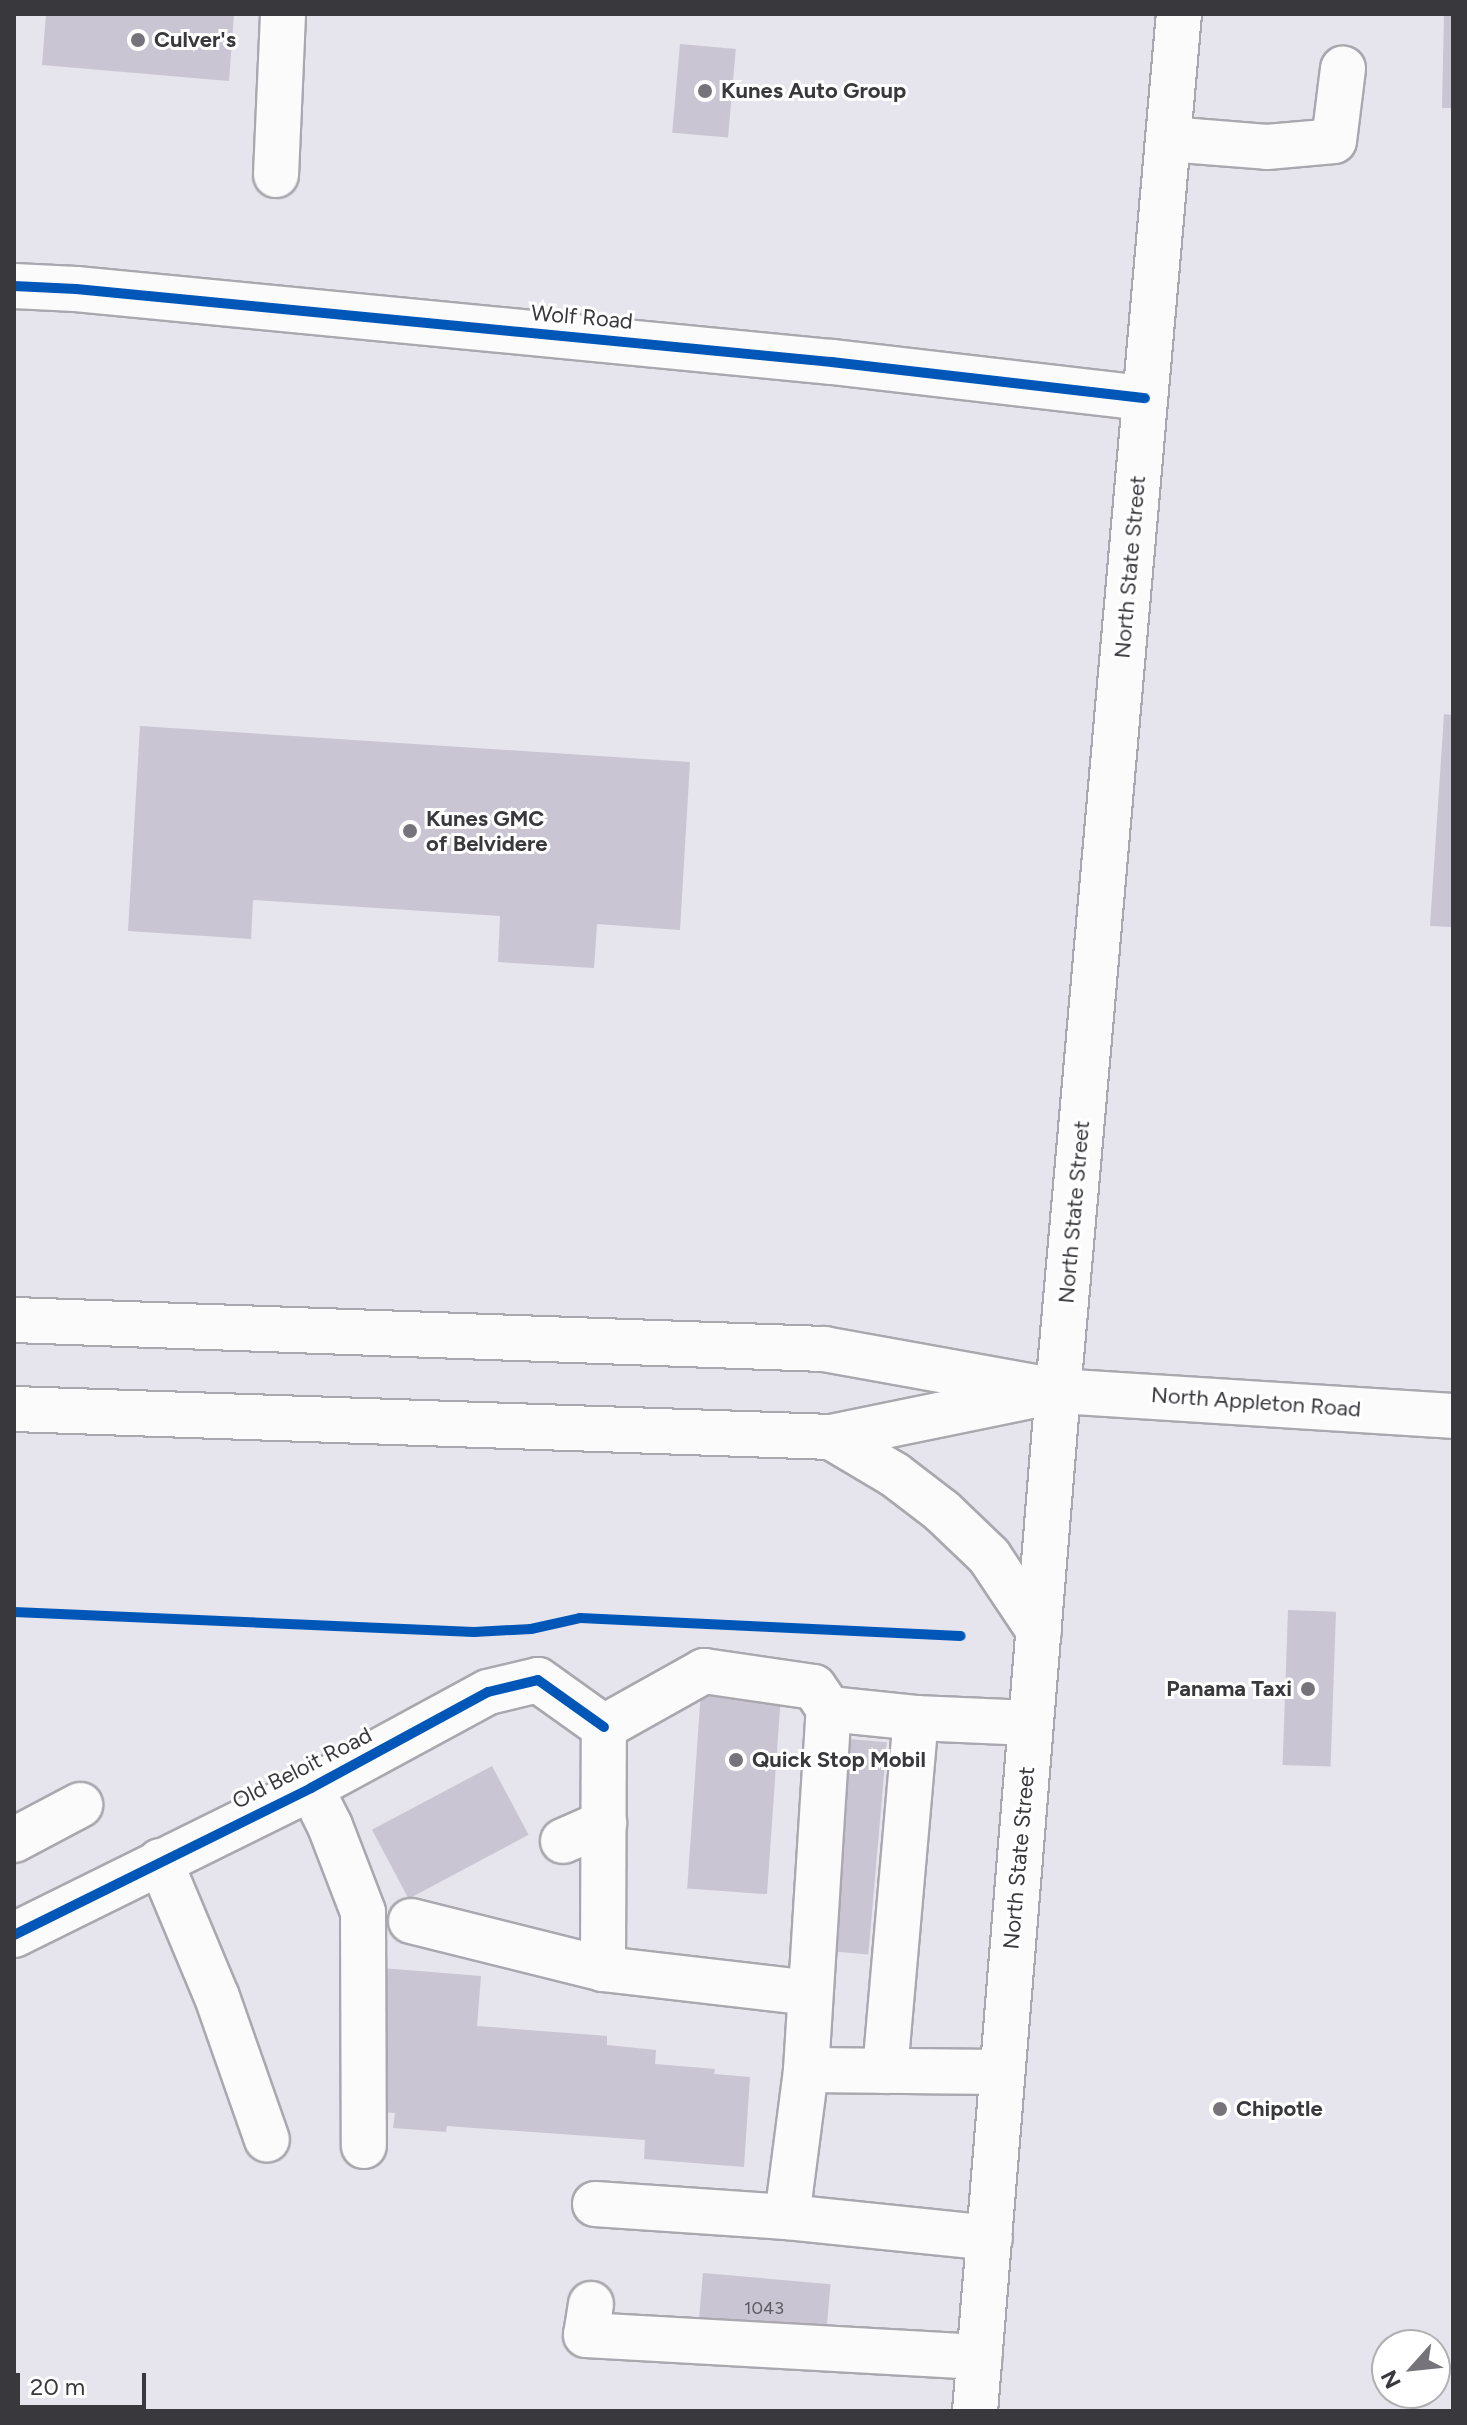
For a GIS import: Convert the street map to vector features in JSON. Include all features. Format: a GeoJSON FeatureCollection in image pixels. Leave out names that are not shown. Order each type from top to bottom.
{"type":"FeatureCollection","features":[{"type":"Feature","properties":{"kind":"main road"},"geometry":{"type":"LineString","coordinates":[[276,175],[283,14]]}},
{"type":"Feature","properties":{"kind":"main road","name":"North State Street"},"geometry":{"type":"LineString","coordinates":[[975,2411],[1058,1391],[1179,14]]}},
{"type":"Feature","properties":{"kind":"main road"},"geometry":{"type":"LineString","coordinates":[[1168,139],[1267,147],[1334,141],[1343,69]]}},
{"type":"Feature","properties":{"kind":"main road","name":"Wolf Road"},"geometry":{"type":"LineString","coordinates":[[14,286],[92,290],[801,359],[1145,398]]}},
{"type":"Feature","properties":{"kind":"main road"},"geometry":{"type":"LineString","coordinates":[[14,1320],[824,1349],[1058,1391]]}},
{"type":"Feature","properties":{"kind":"main road"},"geometry":{"type":"LineString","coordinates":[[14,1409],[831,1437],[1058,1391]]}},
{"type":"Feature","properties":{"kind":"main road","name":"North Appleton Road"},"geometry":{"type":"LineString","coordinates":[[1058,1391],[1453,1416]]}},
{"type":"Feature","properties":{"kind":"main road"},"geometry":{"type":"LineString","coordinates":[[831,1437],[895,1475],[942,1511],[989,1556],[1039,1631]]}},
{"type":"Feature","properties":{"kind":"main road"},"geometry":{"type":"LineString","coordinates":[[603,1969],[604,1727],[671,1686],[704,1671],[814,1687],[829,1709],[806,2070],[787,2217]]}},
{"type":"Feature","properties":{"kind":"main road","name":"Old Beloit Road"},"geometry":{"type":"LineString","coordinates":[[14,1935],[311,1788],[488,1692],[538,1680],[604,1727]]}},
{"type":"Feature","properties":{"kind":"main road"},"geometry":{"type":"LineString","coordinates":[[829,1709],[916,1718],[1030,1723]]}},
{"type":"Feature","properties":{"kind":"main road"},"geometry":{"type":"LineString","coordinates":[[885,2071],[916,1718]]}},
{"type":"Feature","properties":{"kind":"main road"},"geometry":{"type":"LineString","coordinates":[[311,1788],[330,1826],[363,1912],[364,2146]]}},
{"type":"Feature","properties":{"kind":"main road"},"geometry":{"type":"LineString","coordinates":[[14,1840],[80,1805]]}},
{"type":"Feature","properties":{"kind":"main road"},"geometry":{"type":"LineString","coordinates":[[563,1841],[604,1823]]}},
{"type":"Feature","properties":{"kind":"main road"},"geometry":{"type":"LineString","coordinates":[[160,1861],[217,1997],[267,2140]]}},
{"type":"Feature","properties":{"kind":"main road"},"geometry":{"type":"LineString","coordinates":[[411,1921],[603,1969],[810,1993]]}},
{"type":"Feature","properties":{"kind":"main road"},"geometry":{"type":"LineString","coordinates":[[806,2070],[1002,2072]]}},
{"type":"Feature","properties":{"kind":"main road"},"geometry":{"type":"LineString","coordinates":[[595,2204],[787,2217],[990,2238]]}},
{"type":"Feature","properties":{"kind":"main road"},"geometry":{"type":"LineString","coordinates":[[591,2304],[586,2335],[979,2357]]}},
{"type":"Feature","properties":{"kind":"building","name":"Culver's"},"geometry":{"type":"Polygon","coordinates":[[[46,14],[234,14],[229,81],[42,65],[46,14]]]}},
{"type":"Feature","properties":{"kind":"building"},"geometry":{"type":"Polygon","coordinates":[[[1444,14],[1453,14],[1453,108],[1442,108],[1444,14]]]}},
{"type":"Feature","properties":{"kind":"building","name":"Kunes Auto Group"},"geometry":{"type":"Polygon","coordinates":[[[680,44],[736,49],[728,138],[672,133],[680,44]]]}},
{"type":"Feature","properties":{"kind":"building"},"geometry":{"type":"Polygon","coordinates":[[[1444,714],[1453,715],[1453,927],[1430,926],[1444,714]]]}},
{"type":"Feature","properties":{"kind":"building","name":"Kunes GMC of Belvidere"},"geometry":{"type":"Polygon","coordinates":[[[140,726],[690,762],[680,930],[597,924],[594,968],[498,962],[500,916],[253,900],[251,939],[128,931],[140,726]]]}},
{"type":"Feature","properties":{"kind":"building","name":"Panama Taxi"},"geometry":{"type":"Polygon","coordinates":[[[1288,1610],[1336,1612],[1331,1767],[1283,1765],[1288,1610]]]}},
{"type":"Feature","properties":{"kind":"building","name":"Quick Stop Mobil"},"geometry":{"type":"Polygon","coordinates":[[[701,1691],[781,1697],[767,1894],[687,1889],[701,1691]]]}},
{"type":"Feature","properties":{"kind":"building"},"geometry":{"type":"Polygon","coordinates":[[[850,1739],[887,1742],[868,1954],[831,1951],[850,1739]]]}},
{"type":"Feature","properties":{"kind":"building"},"geometry":{"type":"Polygon","coordinates":[[[492,1766],[529,1835],[409,1899],[372,1830],[492,1766]]]}},
{"type":"Feature","properties":{"kind":"building"},"geometry":{"type":"Polygon","coordinates":[[[381,1968],[481,1976],[477,2026],[607,2036],[607,2045],[656,2050],[655,2064],[715,2069],[714,2074],[750,2077],[744,2167],[644,2159],[645,2140],[447,2126],[446,2132],[393,2128],[395,2113],[370,2111],[381,1968]]]}},
{"type":"Feature","properties":{"kind":"building"},"geometry":{"type":"Polygon","coordinates":[[[703,2273],[831,2284],[825,2342],[698,2331],[703,2273]]]}},
{"type":"Feature","properties":{"kind":"cycle path"},"geometry":{"type":"LineString","coordinates":[[14,286],[76,289],[832,362],[1145,398]]}},
{"type":"Feature","properties":{"kind":"cycle path"},"geometry":{"type":"LineString","coordinates":[[14,1612],[474,1632],[531,1629],[580,1618],[961,1636]]}},
{"type":"Feature","properties":{"kind":"cycle path"},"geometry":{"type":"LineString","coordinates":[[14,1935],[311,1788],[488,1692],[538,1680],[604,1727]]}},
{"type":"Feature","properties":{"kind":"place","name":"Culver's"},"geometry":{"type":"Point","coordinates":[138,40]}},
{"type":"Feature","properties":{"kind":"place","name":"Kunes Auto Group"},"geometry":{"type":"Point","coordinates":[705,91]}},
{"type":"Feature","properties":{"kind":"place","name":"Kunes GMC of Belvidere"},"geometry":{"type":"Point","coordinates":[410,831]}},
{"type":"Feature","properties":{"kind":"place","name":"Panama Taxi"},"geometry":{"type":"Point","coordinates":[1308,1689]}},
{"type":"Feature","properties":{"kind":"place","name":"Quick Stop Mobil"},"geometry":{"type":"Point","coordinates":[736,1760]}},
{"type":"Feature","properties":{"kind":"place","name":"Chipotle"},"geometry":{"type":"Point","coordinates":[1220,2109]}}]}
